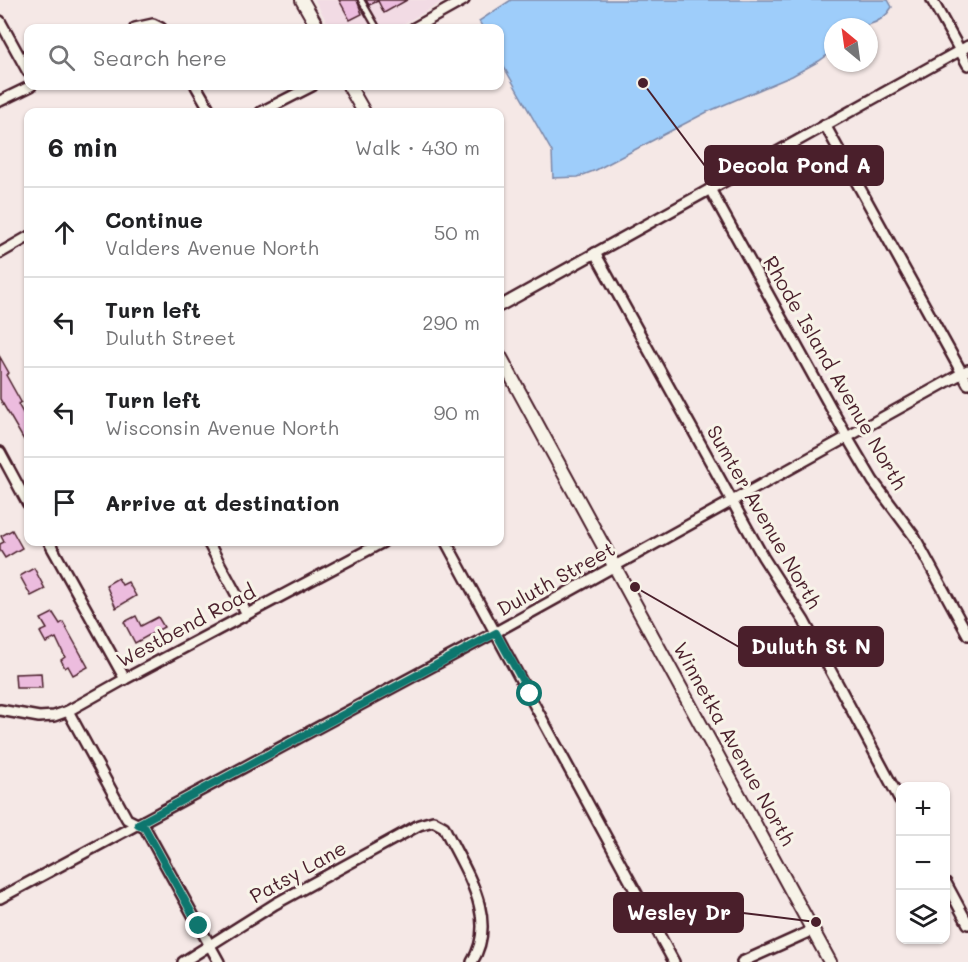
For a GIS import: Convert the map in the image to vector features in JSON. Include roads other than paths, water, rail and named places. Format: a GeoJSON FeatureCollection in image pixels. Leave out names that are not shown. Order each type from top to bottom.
{"type":"FeatureCollection","features":[{"type":"Feature","properties":{"kind":"main road"},"geometry":{"type":"LineString","coordinates":[[302,0],[316,24]]}},
{"type":"Feature","properties":{"kind":"main road"},"geometry":{"type":"LineString","coordinates":[[352,90],[362,108]]}},
{"type":"Feature","properties":{"kind":"main road","name":"Winnetka Avenue North"},"geometry":{"type":"LineString","coordinates":[[504,363],[830,962]]}},
{"type":"Feature","properties":{"kind":"street"},"geometry":{"type":"LineString","coordinates":[[421,24],[464,0]]}},
{"type":"Feature","properties":{"kind":"street"},"geometry":{"type":"LineString","coordinates":[[932,0],[964,48],[968,65]]}},
{"type":"Feature","properties":{"kind":"street"},"geometry":{"type":"LineString","coordinates":[[0,21],[24,65]]}},
{"type":"Feature","properties":{"kind":"street"},"geometry":{"type":"LineString","coordinates":[[504,304],[964,48]]}},
{"type":"Feature","properties":{"kind":"street"},"geometry":{"type":"LineString","coordinates":[[0,101],[24,89]]}},
{"type":"Feature","properties":{"kind":"street"},"geometry":{"type":"LineString","coordinates":[[198,90],[210,108]]}},
{"type":"Feature","properties":{"kind":"street"},"geometry":{"type":"LineString","coordinates":[[269,108],[304,90]]}},
{"type":"Feature","properties":{"kind":"street"},"geometry":{"type":"LineString","coordinates":[[825,125],[965,371],[968,384]]}},
{"type":"Feature","properties":{"kind":"street","name":"Rhode Island Avenue North"},"geometry":{"type":"LineString","coordinates":[[710,189],[847,437],[873,481],[914,536],[968,635]]}},
{"type":"Feature","properties":{"kind":"street"},"geometry":{"type":"LineString","coordinates":[[0,253],[24,239]]}},
{"type":"Feature","properties":{"kind":"street","name":"Sumter Avenue North"},"geometry":{"type":"LineString","coordinates":[[595,253],[763,557],[798,611],[896,793]]}},
{"type":"Feature","properties":{"kind":"street","name":"Duluth Street"},"geometry":{"type":"LineString","coordinates":[[0,898],[496,633],[965,371]]}},
{"type":"Feature","properties":{"kind":"street"},"geometry":{"type":"LineString","coordinates":[[0,452],[24,497]]}},
{"type":"Feature","properties":{"kind":"street"},"geometry":{"type":"LineString","coordinates":[[51,546],[125,679]]}},
{"type":"Feature","properties":{"kind":"street"},"geometry":{"type":"LineString","coordinates":[[210,546],[247,614]]}},
{"type":"Feature","properties":{"kind":"street","name":"Westbend Road"},"geometry":{"type":"LineString","coordinates":[[0,710],[39,717],[54,716],[68,711],[375,546]]}},
{"type":"Feature","properties":{"kind":"street"},"geometry":{"type":"LineString","coordinates":[[448,546],[674,962]]}},
{"type":"Feature","properties":{"kind":"street"},"geometry":{"type":"LineString","coordinates":[[68,711],[127,819],[145,828],[219,962]]}},
{"type":"Feature","properties":{"kind":"street","name":"Patsy Lane"},"geometry":{"type":"LineString","coordinates":[[183,962],[284,899],[419,825],[433,821],[444,827],[481,907],[482,939],[472,962]]}},
{"type":"Feature","properties":{"kind":"street"},"geometry":{"type":"LineString","coordinates":[[949,890],[968,924]]}},
{"type":"Feature","properties":{"kind":"street"},"geometry":{"type":"LineString","coordinates":[[742,962],[813,930]]}},
{"type":"Feature","properties":{"kind":"lane"},"geometry":{"type":"LineString","coordinates":[[361,0],[375,24]]}},
{"type":"Feature","properties":{"kind":"water"},"geometry":{"type":"Polygon","coordinates":[[[511,0],[888,0],[892,7],[878,21],[878,18],[824,18],[824,57],[819,61],[792,76],[707,112],[596,170],[578,177],[553,178],[552,152],[504,67],[504,24],[481,24],[479,21],[511,0]]]}},
{"type":"Feature","properties":{"kind":"place","name":"Decola Pond A"},"geometry":{"type":"Point","coordinates":[643,83]}},
{"type":"Feature","properties":{"kind":"place","name":"Duluth St N"},"geometry":{"type":"Point","coordinates":[635,587]}},
{"type":"Feature","properties":{"kind":"place","name":"Wesley Dr"},"geometry":{"type":"Point","coordinates":[816,922]}}]}
